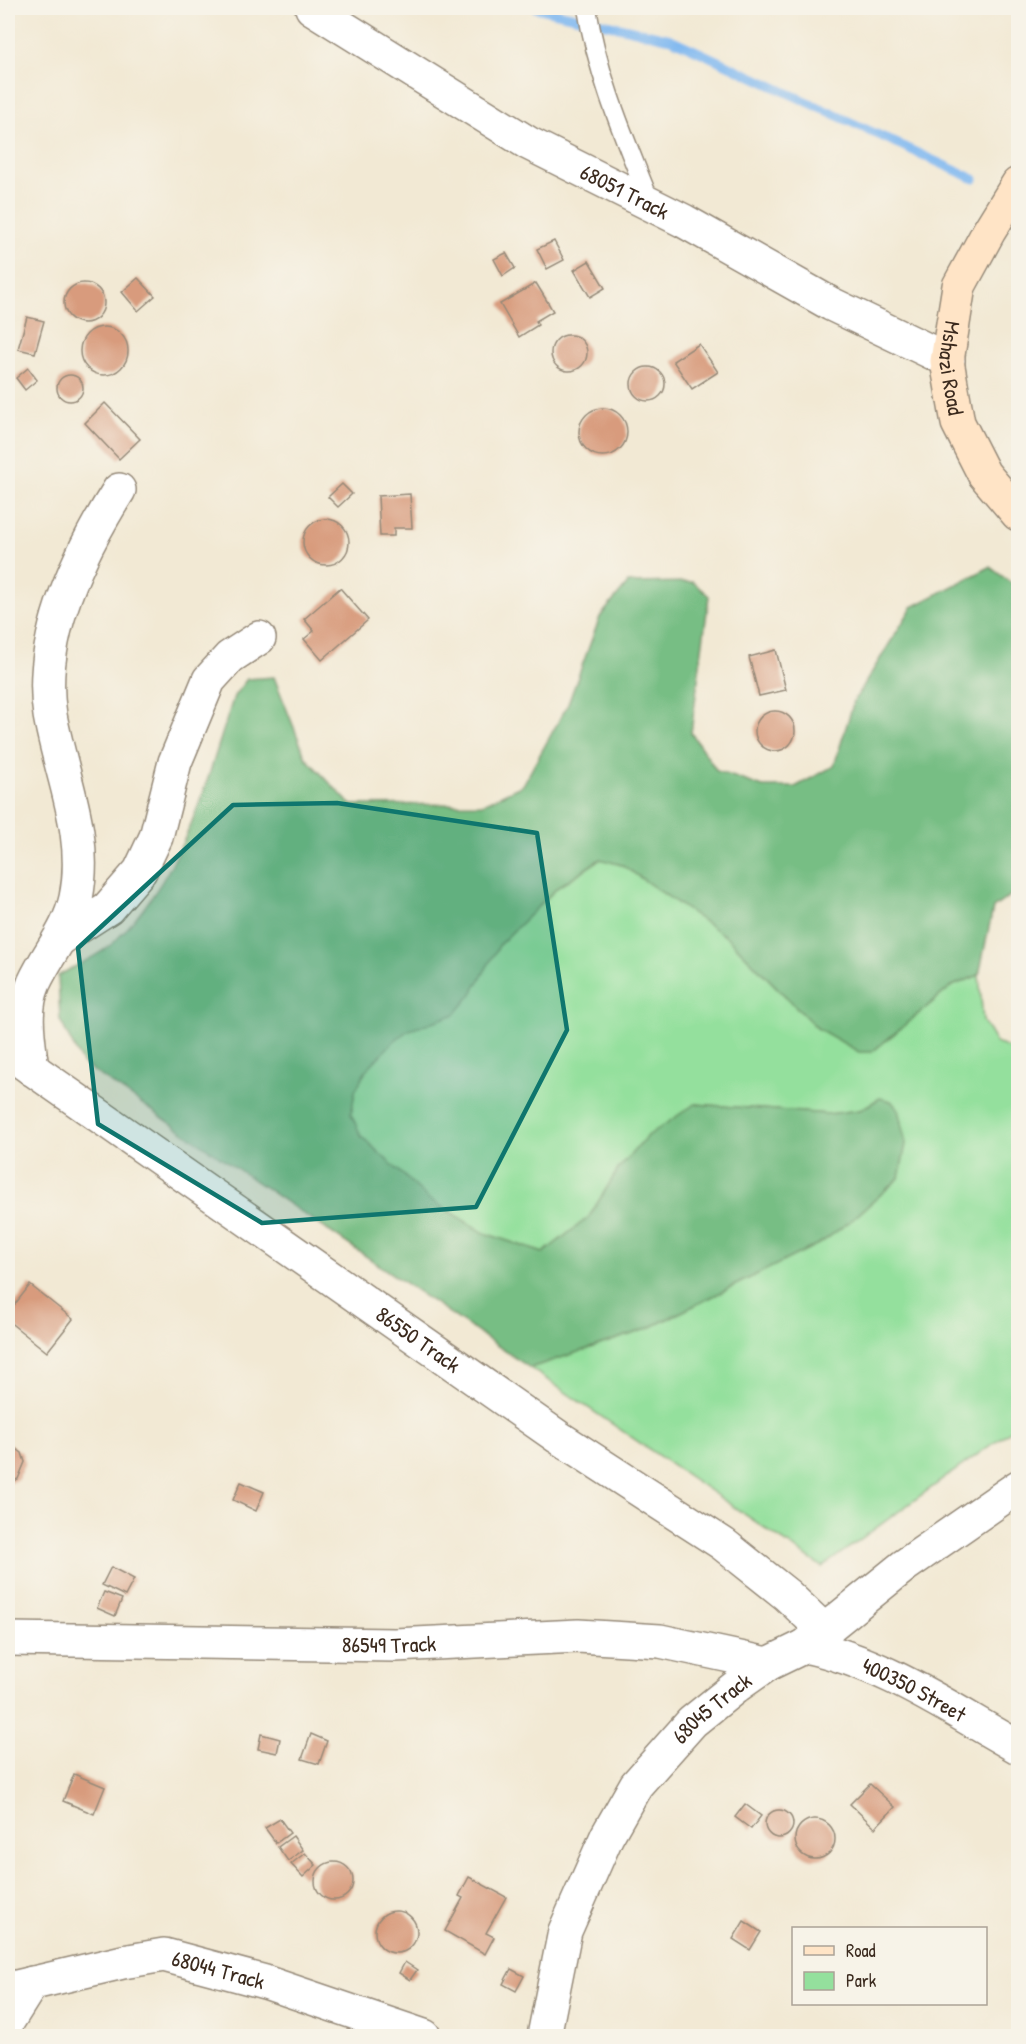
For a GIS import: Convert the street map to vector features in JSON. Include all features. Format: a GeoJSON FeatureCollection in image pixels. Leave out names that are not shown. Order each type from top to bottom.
{"type":"FeatureCollection","features":[{"type":"Feature","properties":{"kind":"street","name":"68051 Track"},"geometry":{"type":"LineString","coordinates":[[312,8],[528,143],[651,204],[831,304],[948,360]]}},
{"type":"Feature","properties":{"kind":"street","name":"Mshazi Road"},"geometry":{"type":"LineString","coordinates":[[1018,184],[959,286],[948,360],[958,423],[984,474],[1018,514]]}},
{"type":"Feature","properties":{"kind":"street"},"geometry":{"type":"LineString","coordinates":[[20,1060],[33,985],[60,939],[76,899],[79,859],[78,831],[71,793],[50,714],[48,664],[66,591],[92,532],[119,490]]}},
{"type":"Feature","properties":{"kind":"street"},"geometry":{"type":"LineString","coordinates":[[60,939],[108,908],[140,872],[156,837],[175,762],[209,680],[230,657],[259,638]]}},
{"type":"Feature","properties":{"kind":"street","name":"86550 Track"},"geometry":{"type":"LineString","coordinates":[[20,1060],[558,1437],[723,1544],[787,1595],[816,1639]]}},
{"type":"Feature","properties":{"kind":"street","name":"68045 Track"},"geometry":{"type":"LineString","coordinates":[[544,2037],[565,1931],[607,1836],[636,1785],[692,1722],[768,1664],[816,1639],[904,1566],[1018,1486]]}},
{"type":"Feature","properties":{"kind":"street","name":"86549 Track"},"geometry":{"type":"LineString","coordinates":[[8,1640],[395,1645],[578,1636],[660,1641],[768,1664]]}},
{"type":"Feature","properties":{"kind":"street","name":"400350 Street"},"geometry":{"type":"LineString","coordinates":[[816,1639],[838,1653],[879,1668],[1018,1747]]}},
{"type":"Feature","properties":{"kind":"street","name":"68044 Track"},"geometry":{"type":"LineString","coordinates":[[20,1986],[164,1955],[265,1982],[424,2037]]}},
{"type":"Feature","properties":{"kind":"street"},"geometry":{"type":"LineString","coordinates":[[8,2021],[20,1986]]}},
{"type":"Feature","properties":{"kind":"lane"},"geometry":{"type":"LineString","coordinates":[[587,8],[590,28],[617,118],[651,204]]}},
{"type":"Feature","properties":{"kind":"highlighted area"},"geometry":{"type":"Polygon","coordinates":[[[337,803],[537,833],[567,1030],[476,1207],[262,1223],[98,1124],[78,948],[233,805],[337,803]]]}},
{"type":"Feature","properties":{"kind":"green space"},"geometry":{"type":"Polygon","coordinates":[[[990,567],[1018,588],[1018,890],[993,908],[979,975],[952,986],[872,1052],[859,1052],[817,1028],[728,938],[622,865],[600,859],[558,887],[500,944],[471,995],[455,1014],[407,1031],[394,1041],[367,1069],[355,1091],[351,1114],[361,1136],[429,1199],[484,1233],[543,1253],[589,1217],[619,1168],[646,1137],[695,1104],[828,1114],[860,1110],[880,1098],[891,1101],[898,1109],[906,1144],[899,1178],[853,1219],[822,1242],[647,1329],[530,1368],[82,1063],[60,1020],[58,976],[96,955],[116,940],[140,913],[160,885],[190,825],[234,696],[247,679],[274,677],[306,758],[351,805],[483,804],[523,785],[568,704],[600,617],[628,583],[693,582],[709,596],[691,733],[717,771],[763,787],[795,787],[834,766],[854,701],[912,607],[990,567]]]}},
{"type":"Feature","properties":{"kind":"green space"},"geometry":{"type":"Polygon","coordinates":[[[601,859],[622,865],[728,938],[817,1028],[872,1052],[952,986],[979,975],[983,1021],[996,1043],[1018,1052],[1018,1425],[822,1567],[530,1368],[647,1329],[822,1242],[853,1219],[899,1178],[880,1098],[860,1110],[828,1114],[695,1104],[619,1168],[589,1217],[543,1253],[484,1233],[429,1199],[361,1136],[351,1114],[355,1091],[367,1069],[394,1041],[407,1031],[455,1014],[471,995],[500,944],[558,887],[601,859]]]}},
{"type":"Feature","properties":{"kind":"building"},"geometry":{"type":"Polygon","coordinates":[[[554,241],[564,260],[547,269],[537,249],[554,241]]]}},
{"type":"Feature","properties":{"kind":"building"},"geometry":{"type":"Polygon","coordinates":[[[506,253],[515,268],[503,276],[494,259],[506,253]]]}},
{"type":"Feature","properties":{"kind":"building"},"geometry":{"type":"Polygon","coordinates":[[[589,261],[605,288],[590,297],[574,270],[589,261]]]}},
{"type":"Feature","properties":{"kind":"building"},"geometry":{"type":"Polygon","coordinates":[[[138,278],[155,296],[138,311],[122,292],[138,278]]]}},
{"type":"Feature","properties":{"kind":"building"},"geometry":{"type":"Polygon","coordinates":[[[84,283],[92,284],[98,289],[103,295],[103,311],[98,317],[92,322],[84,323],[76,322],[70,317],[65,311],[64,303],[65,295],[70,289],[76,284],[84,283]]]}},
{"type":"Feature","properties":{"kind":"building"},"geometry":{"type":"Polygon","coordinates":[[[536,283],[553,311],[536,321],[538,325],[519,337],[500,304],[536,283]]]}},
{"type":"Feature","properties":{"kind":"building"},"geometry":{"type":"Polygon","coordinates":[[[27,317],[44,321],[35,353],[18,349],[27,317]]]}},
{"type":"Feature","properties":{"kind":"building"},"geometry":{"type":"Polygon","coordinates":[[[104,327],[121,334],[128,351],[121,368],[104,375],[87,368],[80,351],[87,334],[104,327]]]}},
{"type":"Feature","properties":{"kind":"building"},"geometry":{"type":"Polygon","coordinates":[[[569,335],[581,341],[587,353],[581,365],[569,371],[557,365],[551,353],[557,341],[569,335]]]}},
{"type":"Feature","properties":{"kind":"building"},"geometry":{"type":"Polygon","coordinates":[[[699,344],[718,372],[692,389],[673,361],[699,344]]]}},
{"type":"Feature","properties":{"kind":"building"},"geometry":{"type":"Polygon","coordinates":[[[648,367],[660,372],[665,384],[660,396],[648,401],[636,396],[631,384],[636,372],[648,367]]]}},
{"type":"Feature","properties":{"kind":"building"},"geometry":{"type":"Polygon","coordinates":[[[28,368],[37,380],[25,390],[16,378],[28,368]]]}},
{"type":"Feature","properties":{"kind":"building"},"geometry":{"type":"Polygon","coordinates":[[[70,375],[79,379],[83,388],[79,397],[70,401],[61,397],[57,388],[61,379],[70,375]]]}},
{"type":"Feature","properties":{"kind":"building"},"geometry":{"type":"Polygon","coordinates":[[[105,403],[140,439],[119,459],[85,423],[105,403]]]}},
{"type":"Feature","properties":{"kind":"building"},"geometry":{"type":"Polygon","coordinates":[[[598,408],[608,408],[620,415],[627,427],[627,437],[620,449],[608,456],[598,456],[583,445],[579,437],[579,427],[590,412],[598,408]]]}},
{"type":"Feature","properties":{"kind":"building"},"geometry":{"type":"Polygon","coordinates":[[[342,484],[352,494],[338,507],[328,497],[342,484]]]}},
{"type":"Feature","properties":{"kind":"building"},"geometry":{"type":"Polygon","coordinates":[[[410,494],[412,528],[394,528],[394,536],[380,536],[378,496],[410,494]]]}},
{"type":"Feature","properties":{"kind":"building"},"geometry":{"type":"Polygon","coordinates":[[[326,519],[342,526],[349,542],[342,558],[326,565],[310,558],[303,542],[310,526],[326,519]]]}},
{"type":"Feature","properties":{"kind":"building"},"geometry":{"type":"Polygon","coordinates":[[[340,588],[368,620],[322,660],[304,639],[314,631],[304,619],[340,588]]]}},
{"type":"Feature","properties":{"kind":"building"},"geometry":{"type":"Polygon","coordinates":[[[776,650],[786,690],[759,696],[749,657],[776,650]]]}},
{"type":"Feature","properties":{"kind":"building"},"geometry":{"type":"Polygon","coordinates":[[[775,711],[783,712],[789,717],[794,723],[794,739],[789,745],[783,750],[775,751],[767,750],[761,745],[756,739],[755,731],[756,723],[761,717],[767,712],[775,711]]]}},
{"type":"Feature","properties":{"kind":"building"},"geometry":{"type":"Polygon","coordinates":[[[30,1285],[73,1319],[47,1352],[8,1321],[8,1313],[30,1285]]]}},
{"type":"Feature","properties":{"kind":"building"},"geometry":{"type":"Polygon","coordinates":[[[8,1443],[22,1453],[25,1462],[18,1479],[8,1484],[8,1443]]]}},
{"type":"Feature","properties":{"kind":"building"},"geometry":{"type":"Polygon","coordinates":[[[241,1482],[264,1492],[256,1511],[233,1500],[241,1482]]]}},
{"type":"Feature","properties":{"kind":"building"},"geometry":{"type":"Polygon","coordinates":[[[111,1567],[134,1579],[125,1596],[102,1585],[111,1567]]]}},
{"type":"Feature","properties":{"kind":"building"},"geometry":{"type":"Polygon","coordinates":[[[104,1592],[122,1599],[115,1616],[97,1608],[104,1592]]]}},
{"type":"Feature","properties":{"kind":"building"},"geometry":{"type":"Polygon","coordinates":[[[261,1734],[280,1739],[277,1753],[258,1749],[261,1734]]]}},
{"type":"Feature","properties":{"kind":"building"},"geometry":{"type":"Polygon","coordinates":[[[311,1734],[327,1741],[319,1764],[302,1759],[311,1734]]]}},
{"type":"Feature","properties":{"kind":"building"},"geometry":{"type":"Polygon","coordinates":[[[74,1774],[105,1787],[94,1814],[63,1801],[74,1774]]]}},
{"type":"Feature","properties":{"kind":"building"},"geometry":{"type":"Polygon","coordinates":[[[870,1784],[895,1807],[875,1828],[850,1804],[870,1784]]]}},
{"type":"Feature","properties":{"kind":"building"},"geometry":{"type":"Polygon","coordinates":[[[745,1804],[761,1816],[751,1829],[735,1817],[745,1804]]]}},
{"type":"Feature","properties":{"kind":"building"},"geometry":{"type":"Polygon","coordinates":[[[779,1810],[789,1814],[793,1824],[789,1834],[779,1838],[769,1834],[765,1824],[769,1814],[779,1810]]]}},
{"type":"Feature","properties":{"kind":"building"},"geometry":{"type":"Polygon","coordinates":[[[280,1819],[290,1833],[276,1843],[265,1828],[280,1819]]]}},
{"type":"Feature","properties":{"kind":"building"},"geometry":{"type":"Polygon","coordinates":[[[815,1819],[823,1820],[829,1825],[834,1831],[834,1847],[829,1853],[823,1858],[815,1859],[807,1858],[801,1853],[796,1847],[795,1839],[796,1831],[801,1825],[807,1820],[815,1819]]]}},
{"type":"Feature","properties":{"kind":"building"},"geometry":{"type":"Polygon","coordinates":[[[293,1836],[303,1850],[288,1861],[278,1847],[293,1836]]]}},
{"type":"Feature","properties":{"kind":"building"},"geometry":{"type":"Polygon","coordinates":[[[305,1853],[316,1865],[303,1877],[291,1864],[305,1853]]]}},
{"type":"Feature","properties":{"kind":"building"},"geometry":{"type":"Polygon","coordinates":[[[334,1862],[341,1863],[347,1868],[352,1874],[352,1888],[347,1894],[341,1899],[334,1900],[327,1899],[321,1894],[316,1888],[315,1881],[316,1874],[321,1868],[327,1863],[334,1862]]]}},
{"type":"Feature","properties":{"kind":"building"},"geometry":{"type":"Polygon","coordinates":[[[469,1877],[506,1897],[486,1933],[494,1937],[485,1954],[445,1931],[463,1898],[459,1896],[469,1877]]]}},
{"type":"Feature","properties":{"kind":"building"},"geometry":{"type":"Polygon","coordinates":[[[396,1911],[411,1917],[417,1932],[411,1947],[396,1953],[381,1947],[375,1932],[381,1917],[396,1911]]]}},
{"type":"Feature","properties":{"kind":"building"},"geometry":{"type":"Polygon","coordinates":[[[744,1921],[761,1932],[750,1950],[733,1939],[744,1921]]]}},
{"type":"Feature","properties":{"kind":"building"},"geometry":{"type":"Polygon","coordinates":[[[405,1962],[417,1970],[410,1980],[399,1973],[405,1962]]]}},
{"type":"Feature","properties":{"kind":"building"},"geometry":{"type":"Polygon","coordinates":[[[511,1969],[524,1976],[516,1991],[503,1984],[511,1969]]]}},
{"type":"Feature","properties":{"kind":"waterway"},"geometry":{"type":"LineString","coordinates":[[536,8],[671,39],[974,179]]}}]}
